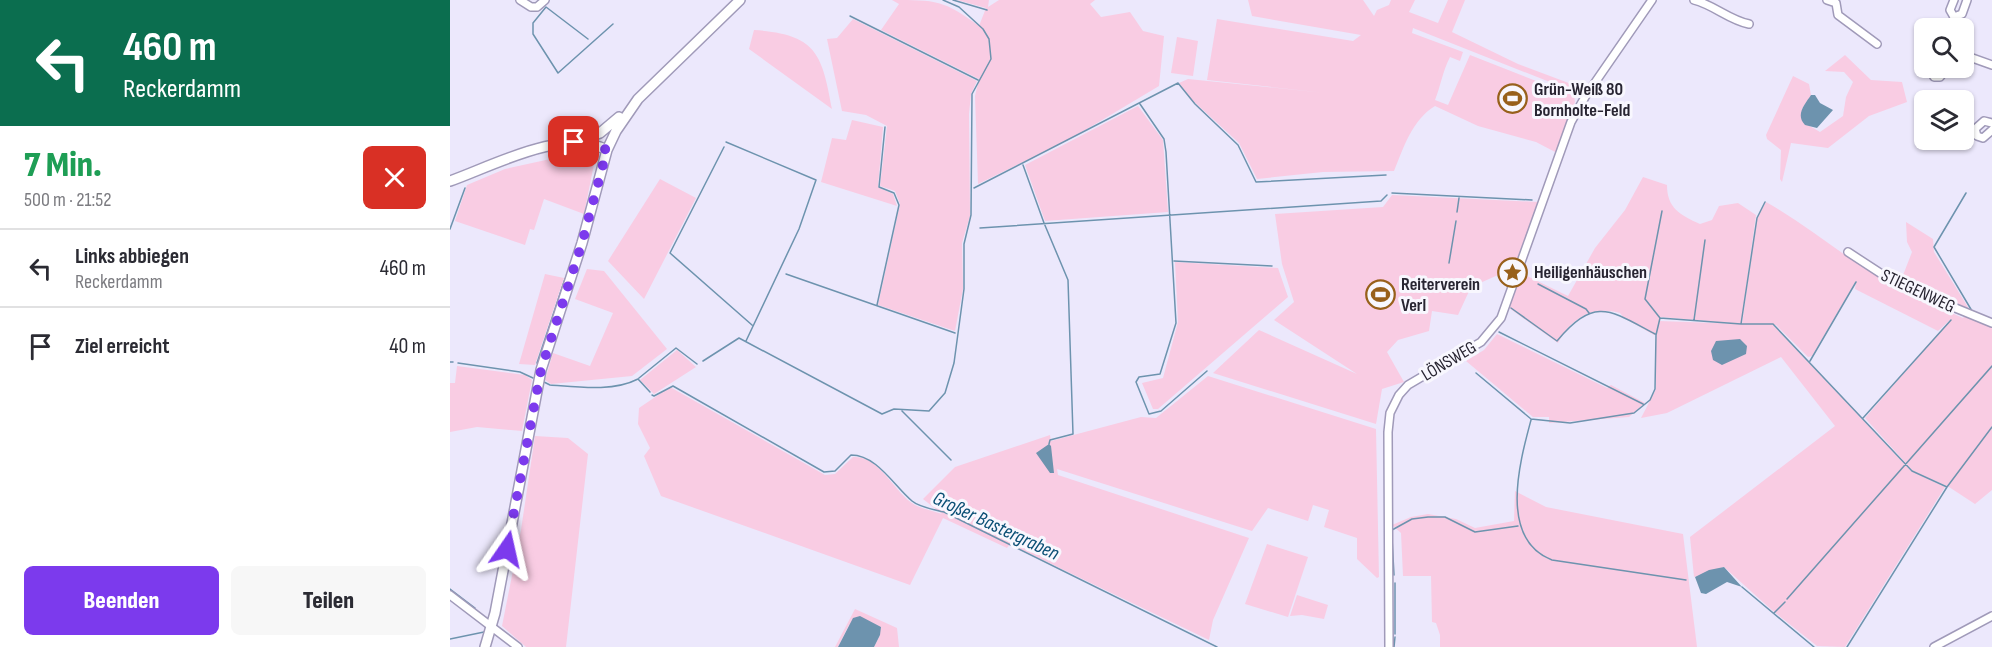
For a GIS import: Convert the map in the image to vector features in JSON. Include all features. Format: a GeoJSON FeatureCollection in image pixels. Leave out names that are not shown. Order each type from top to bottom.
{"type":"FeatureCollection","features":[{"type":"Feature","properties":{"kind":"street"},"geometry":{"type":"LineString","coordinates":[[520,0],[531,7],[537,7],[544,0]]}},
{"type":"Feature","properties":{"kind":"street"},"geometry":{"type":"LineString","coordinates":[[485,647],[492,627],[541,370],[582,243],[609,145],[634,104],[740,0]]}},
{"type":"Feature","properties":{"kind":"street","name":"LÖNSWEG"},"geometry":{"type":"LineString","coordinates":[[1389,647],[1387,484],[1390,413],[1399,395],[1408,385],[1481,342],[1501,318],[1571,122],[1585,97],[1652,0]]}},
{"type":"Feature","properties":{"kind":"street"},"geometry":{"type":"LineString","coordinates":[[1694,0],[1749,24]]}},
{"type":"Feature","properties":{"kind":"street"},"geometry":{"type":"LineString","coordinates":[[1827,0],[1839,2],[1838,15],[1877,44]]}},
{"type":"Feature","properties":{"kind":"street"},"geometry":{"type":"LineString","coordinates":[[1954,0],[1950,10],[1954,17],[1962,14],[1967,0]]}},
{"type":"Feature","properties":{"kind":"street"},"geometry":{"type":"LineString","coordinates":[[1974,59],[1992,65]]}},
{"type":"Feature","properties":{"kind":"street"},"geometry":{"type":"LineString","coordinates":[[450,182],[520,154],[574,142],[610,127],[643,89],[670,68]]}},
{"type":"Feature","properties":{"kind":"street"},"geometry":{"type":"LineString","coordinates":[[1992,123],[1984,121],[1975,129],[1977,135],[1983,138],[1992,130]]}},
{"type":"Feature","properties":{"kind":"street"},"geometry":{"type":"LineString","coordinates":[[592,135],[609,145]]}},
{"type":"Feature","properties":{"kind":"street"},"geometry":{"type":"LineString","coordinates":[[574,142],[609,145]]}},
{"type":"Feature","properties":{"kind":"street","name":"STIEGENWEG"},"geometry":{"type":"LineString","coordinates":[[1848,252],[1897,284],[1992,323]]}},
{"type":"Feature","properties":{"kind":"street"},"geometry":{"type":"LineString","coordinates":[[450,595],[518,647]]}},
{"type":"Feature","properties":{"kind":"street"},"geometry":{"type":"LineString","coordinates":[[1934,647],[1992,616]]}},
{"type":"Feature","properties":{"kind":"shaded area"},"geometry":{"type":"Polygon","coordinates":[[[892,0],[939,3],[957,11],[979,26],[986,8],[957,0],[989,0],[988,7],[999,0],[1095,0],[1090,4],[1101,17],[1130,12],[1143,31],[1164,36],[1159,86],[1072,138],[978,184],[975,96],[979,79],[881,30],[899,4],[892,0]]]}},
{"type":"Feature","properties":{"kind":"shaded area"},"geometry":{"type":"Polygon","coordinates":[[[1248,0],[1363,0],[1374,16],[1377,10],[1389,5],[1391,0],[1415,0],[1409,12],[1438,23],[1448,0],[1465,0],[1452,32],[1518,64],[1582,88],[1580,94],[1413,28],[1412,33],[1463,52],[1460,61],[1450,57],[1435,100],[1448,105],[1470,55],[1574,96],[1575,102],[1557,153],[1536,142],[1478,126],[1435,106],[1415,126],[1394,171],[1323,172],[1257,179],[1239,143],[1191,99],[1179,83],[1188,79],[1326,93],[1207,80],[1217,19],[1353,41],[1361,35],[1252,16],[1248,0]]]}},
{"type":"Feature","properties":{"kind":"shaded area"},"geometry":{"type":"Polygon","coordinates":[[[853,19],[977,81],[971,94],[969,114],[970,216],[962,243],[963,289],[955,331],[878,305],[900,204],[895,191],[880,186],[887,126],[866,115],[842,111],[827,39],[837,38],[853,19]]]}},
{"type":"Feature","properties":{"kind":"shaded area"},"geometry":{"type":"Polygon","coordinates":[[[754,30],[791,36],[812,50],[824,74],[832,109],[749,49],[754,30]]]}},
{"type":"Feature","properties":{"kind":"shaded area"},"geometry":{"type":"Polygon","coordinates":[[[1177,37],[1198,41],[1193,76],[1171,73],[1177,37]]]}},
{"type":"Feature","properties":{"kind":"shaded area"},"geometry":{"type":"Polygon","coordinates":[[[1845,55],[1871,80],[1902,82],[1907,102],[1869,116],[1828,148],[1791,143],[1782,182],[1780,179],[1781,150],[1767,139],[1766,135],[1793,76],[1809,84],[1811,95],[1802,109],[1808,125],[1820,132],[1843,116],[1846,97],[1853,82],[1844,72],[1825,71],[1845,55]]]}},
{"type":"Feature","properties":{"kind":"shaded area"},"geometry":{"type":"Polygon","coordinates":[[[1138,106],[1163,140],[1168,212],[1045,221],[1025,165],[1138,106]]]}},
{"type":"Feature","properties":{"kind":"shaded area"},"geometry":{"type":"Polygon","coordinates":[[[852,120],[883,127],[878,187],[893,194],[897,206],[821,182],[832,138],[846,140],[852,120]]]}},
{"type":"Feature","properties":{"kind":"shaded area"},"geometry":{"type":"Polygon","coordinates":[[[587,151],[593,158],[594,164],[584,214],[544,199],[534,230],[530,229],[525,245],[455,221],[467,185],[505,169],[587,151]]]}},
{"type":"Feature","properties":{"kind":"shaded area"},"geometry":{"type":"Polygon","coordinates":[[[1643,177],[1667,185],[1669,200],[1676,210],[1700,224],[1712,220],[1719,206],[1738,203],[1756,215],[1741,324],[1773,325],[1911,471],[1945,487],[1845,647],[1817,646],[1773,611],[1724,567],[1694,577],[1690,537],[1835,426],[1781,357],[1667,413],[1641,418],[1656,389],[1656,333],[1654,335],[1624,318],[1620,313],[1600,311],[1592,312],[1576,320],[1558,343],[1509,308],[1521,273],[1568,296],[1595,248],[1625,210],[1643,177]],[[1661,317],[1659,321],[1739,324],[1661,317]]]}},
{"type":"Feature","properties":{"kind":"shaded area"},"geometry":{"type":"Polygon","coordinates":[[[660,179],[696,198],[644,299],[608,261],[660,179]]]}},
{"type":"Feature","properties":{"kind":"shaded area","name":"Reiterverein Verl"},"geometry":{"type":"Polygon","coordinates":[[[1392,195],[1539,202],[1516,267],[1471,287],[1458,315],[1432,311],[1429,331],[1398,340],[1387,352],[1404,382],[1382,389],[1376,424],[1213,373],[1259,330],[1357,374],[1274,320],[1294,302],[1282,264],[1275,214],[1383,207],[1392,195]]]}},
{"type":"Feature","properties":{"kind":"shaded area"},"geometry":{"type":"Polygon","coordinates":[[[1766,202],[1868,271],[1893,285],[1963,318],[1965,315],[1992,326],[1992,490],[1975,504],[1949,487],[1913,471],[1865,418],[1951,319],[1938,331],[1855,289],[1856,281],[1812,356],[1808,357],[1776,325],[1742,324],[1757,218],[1766,202]]]}},
{"type":"Feature","properties":{"kind":"shaded area"},"geometry":{"type":"Polygon","coordinates":[[[1906,222],[1933,239],[1934,252],[1971,312],[1900,283],[1912,252],[1907,242],[1906,222]]]}},
{"type":"Feature","properties":{"kind":"shaded area"},"geometry":{"type":"Polygon","coordinates":[[[1175,262],[1278,268],[1288,297],[1158,409],[1153,409],[1142,383],[1163,378],[1178,322],[1175,262]]]}},
{"type":"Feature","properties":{"kind":"shaded area"},"geometry":{"type":"Polygon","coordinates":[[[587,269],[604,271],[667,349],[632,376],[551,384],[545,380],[553,353],[590,366],[613,313],[575,299],[587,269]]]}},
{"type":"Feature","properties":{"kind":"shaded area"},"geometry":{"type":"Polygon","coordinates":[[[545,274],[564,278],[535,365],[519,364],[545,274]]]}},
{"type":"Feature","properties":{"kind":"shaded area"},"geometry":{"type":"Polygon","coordinates":[[[1497,334],[1607,388],[1611,385],[1645,403],[1629,417],[1549,423],[1549,417],[1533,417],[1466,361],[1484,350],[1497,334]]]}},
{"type":"Feature","properties":{"kind":"shaded area"},"geometry":{"type":"Polygon","coordinates":[[[677,350],[696,367],[654,394],[640,380],[677,350]]]}},
{"type":"Feature","properties":{"kind":"shaded area"},"geometry":{"type":"Polygon","coordinates":[[[457,366],[525,375],[532,380],[522,431],[477,427],[450,432],[450,383],[455,383],[457,366]]]}},
{"type":"Feature","properties":{"kind":"shaded area"},"geometry":{"type":"Polygon","coordinates":[[[1208,376],[1376,429],[1379,577],[1377,578],[1357,559],[1357,538],[1324,527],[1329,510],[1313,505],[1308,521],[1268,508],[1252,531],[1057,469],[1058,475],[1249,538],[1213,620],[1209,640],[1010,544],[1007,548],[943,518],[910,585],[661,496],[644,456],[650,448],[638,424],[639,408],[670,387],[825,475],[835,474],[853,457],[863,458],[879,468],[915,505],[942,514],[923,499],[955,467],[1050,435],[1051,441],[1141,417],[1156,418],[1208,376]]]}},
{"type":"Feature","properties":{"kind":"shaded area"},"geometry":{"type":"Polygon","coordinates":[[[535,436],[568,438],[588,454],[566,647],[526,647],[502,626],[521,530],[535,436]]]}},
{"type":"Feature","properties":{"kind":"shaded area"},"geometry":{"type":"Polygon","coordinates":[[[1515,491],[1546,507],[1683,534],[1697,647],[1440,647],[1440,635],[1436,623],[1432,622],[1431,576],[1403,576],[1401,533],[1392,525],[1411,517],[1428,514],[1456,519],[1475,528],[1514,521],[1515,491]]]}},
{"type":"Feature","properties":{"kind":"shaded area"},"geometry":{"type":"Polygon","coordinates":[[[1267,544],[1308,557],[1288,617],[1245,604],[1267,544]]]}},
{"type":"Feature","properties":{"kind":"shaded area"},"geometry":{"type":"Polygon","coordinates":[[[1297,595],[1328,605],[1324,619],[1302,615],[1290,616],[1297,595]]]}},
{"type":"Feature","properties":{"kind":"shaded area"},"geometry":{"type":"Polygon","coordinates":[[[855,609],[897,628],[899,647],[874,647],[880,635],[849,625],[838,647],[835,647],[855,609]]]}},
{"type":"Feature","properties":{"kind":"water"},"geometry":{"type":"Polygon","coordinates":[[[1811,95],[1815,95],[1820,103],[1833,110],[1817,128],[1805,125],[1801,117],[1802,110],[1811,95]]]}},
{"type":"Feature","properties":{"kind":"water"},"geometry":{"type":"Polygon","coordinates":[[[1740,339],[1747,346],[1746,354],[1722,365],[1713,360],[1711,351],[1716,341],[1740,339]]]}},
{"type":"Feature","properties":{"kind":"water"},"geometry":{"type":"Polygon","coordinates":[[[1049,444],[1054,473],[1050,473],[1036,453],[1049,444]]]}},
{"type":"Feature","properties":{"kind":"water"},"geometry":{"type":"Polygon","coordinates":[[[1724,567],[1742,587],[1727,582],[1706,594],[1701,593],[1695,577],[1709,570],[1724,567]]]}},
{"type":"Feature","properties":{"kind":"water"},"geometry":{"type":"Polygon","coordinates":[[[860,616],[881,627],[874,647],[838,647],[853,618],[860,616]]]}},
{"type":"Feature","properties":{"kind":"waterway"},"geometry":{"type":"LineString","coordinates":[[703,361],[739,338],[882,414],[894,409],[929,411],[945,393],[954,363],[964,289],[964,244],[971,215],[972,94],[991,59],[989,39],[983,29],[959,7],[943,0]]}},
{"type":"Feature","properties":{"kind":"waterway"},"geometry":{"type":"LineString","coordinates":[[953,0],[987,10]]}},
{"type":"Feature","properties":{"kind":"waterway"},"geometry":{"type":"LineString","coordinates":[[588,39],[546,7],[533,23],[533,34],[558,73],[613,24]]}},
{"type":"Feature","properties":{"kind":"waterway"},"geometry":{"type":"LineString","coordinates":[[850,16],[978,80]]}},
{"type":"Feature","properties":{"kind":"waterway"},"geometry":{"type":"LineString","coordinates":[[974,188],[1178,83],[1195,104],[1238,145],[1256,182],[1386,175]]}},
{"type":"Feature","properties":{"kind":"waterway"},"geometry":{"type":"LineString","coordinates":[[1140,104],[1164,139],[1176,323],[1160,374],[1139,377],[1136,382],[1149,414],[1161,411],[1207,371]]}},
{"type":"Feature","properties":{"kind":"waterway"},"geometry":{"type":"LineString","coordinates":[[877,305],[899,205],[894,193],[879,187],[885,127]]}},
{"type":"Feature","properties":{"kind":"waterway"},"geometry":{"type":"LineString","coordinates":[[726,142],[816,180],[799,229],[746,341]]}},
{"type":"Feature","properties":{"kind":"waterway"},"geometry":{"type":"LineString","coordinates":[[724,147],[670,253],[752,325]]}},
{"type":"Feature","properties":{"kind":"waterway"},"geometry":{"type":"LineString","coordinates":[[1023,165],[1068,280],[1073,434],[1050,440],[1049,444]]}},
{"type":"Feature","properties":{"kind":"waterway"},"geometry":{"type":"LineString","coordinates":[[450,229],[465,188]]}},
{"type":"Feature","properties":{"kind":"waterway"},"geometry":{"type":"LineString","coordinates":[[1392,193],[1532,200]]}},
{"type":"Feature","properties":{"kind":"waterway"},"geometry":{"type":"LineString","coordinates":[[1966,193],[1934,247],[1972,311]]}},
{"type":"Feature","properties":{"kind":"waterway"},"geometry":{"type":"LineString","coordinates":[[980,228],[1381,201],[1387,195]]}},
{"type":"Feature","properties":{"kind":"waterway"},"geometry":{"type":"LineString","coordinates":[[1457,212],[1459,198]]}},
{"type":"Feature","properties":{"kind":"waterway"},"geometry":{"type":"LineString","coordinates":[[1741,324],[1757,218],[1765,202]]}},
{"type":"Feature","properties":{"kind":"waterway"},"geometry":{"type":"LineString","coordinates":[[1660,318],[1645,299],[1662,211]]}},
{"type":"Feature","properties":{"kind":"waterway"},"geometry":{"type":"LineString","coordinates":[[1449,263],[1456,221]]}},
{"type":"Feature","properties":{"kind":"waterway"},"geometry":{"type":"LineString","coordinates":[[1694,320],[1705,240]]}},
{"type":"Feature","properties":{"kind":"waterway"},"geometry":{"type":"LineString","coordinates":[[1174,261],[1272,266]]}},
{"type":"Feature","properties":{"kind":"waterway"},"geometry":{"type":"LineString","coordinates":[[786,274],[955,333]]}},
{"type":"Feature","properties":{"kind":"waterway"},"geometry":{"type":"LineString","coordinates":[[537,363],[565,279]]}},
{"type":"Feature","properties":{"kind":"waterway"},"geometry":{"type":"LineString","coordinates":[[1810,361],[1856,282]]}},
{"type":"Feature","properties":{"kind":"waterway"},"geometry":{"type":"LineString","coordinates":[[1538,284],[1586,309],[1589,313]]}},
{"type":"Feature","properties":{"kind":"waterway"},"geometry":{"type":"LineString","coordinates":[[1511,308],[1557,341],[1582,318],[1603,312],[1626,319],[1655,334]]}},
{"type":"Feature","properties":{"kind":"waterway"},"geometry":{"type":"LineString","coordinates":[[1476,373],[1531,419],[1570,423],[1634,413],[1650,400],[1655,389],[1656,335],[1660,318],[1773,324],[1912,471],[1947,487]]}},
{"type":"Feature","properties":{"kind":"waterway"},"geometry":{"type":"LineString","coordinates":[[1863,418],[1951,320]]}},
{"type":"Feature","properties":{"kind":"waterway"},"geometry":{"type":"LineString","coordinates":[[1499,332],[1643,404]]}},
{"type":"Feature","properties":{"kind":"waterway"},"geometry":{"type":"LineString","coordinates":[[639,378],[676,348],[697,364]]}},
{"type":"Feature","properties":{"kind":"waterway","name":"Großer Bastergraben"},"geometry":{"type":"LineString","coordinates":[[458,363],[520,372],[533,378]]}},
{"type":"Feature","properties":{"kind":"waterway"},"geometry":{"type":"LineString","coordinates":[[1787,599],[1992,366]]}},
{"type":"Feature","properties":{"kind":"waterway","name":"Großer Bastergraben"},"geometry":{"type":"LineString","coordinates":[[544,382],[550,385],[595,388],[618,386],[638,379],[650,392]]}},
{"type":"Feature","properties":{"kind":"waterway","name":"Großer Bastergraben"},"geometry":{"type":"LineString","coordinates":[[652,395],[673,386],[824,472],[835,471],[851,455],[869,460],[915,503],[944,512],[1217,647]]}},
{"type":"Feature","properties":{"kind":"waterway"},"geometry":{"type":"LineString","coordinates":[[902,411],[951,460]]}},
{"type":"Feature","properties":{"kind":"waterway"},"geometry":{"type":"LineString","coordinates":[[1531,420],[1522,456],[1517,498],[1524,535],[1535,550],[1552,560],[1686,580]]}},
{"type":"Feature","properties":{"kind":"waterway"},"geometry":{"type":"LineString","coordinates":[[1847,647],[1947,487],[1992,427]]}},
{"type":"Feature","properties":{"kind":"waterway"},"geometry":{"type":"LineString","coordinates":[[1392,530],[1412,519],[1428,517],[1445,517],[1475,532],[1518,526]]}},
{"type":"Feature","properties":{"kind":"waterway"},"geometry":{"type":"LineString","coordinates":[[1392,538],[1394,575]]}},
{"type":"Feature","properties":{"kind":"waterway"},"geometry":{"type":"LineString","coordinates":[[1395,583],[1395,634]]}},
{"type":"Feature","properties":{"kind":"waterway"},"geometry":{"type":"LineString","coordinates":[[1742,587],[1814,647]]}},
{"type":"Feature","properties":{"kind":"waterway"},"geometry":{"type":"LineString","coordinates":[[450,589],[475,608]]}},
{"type":"Feature","properties":{"kind":"waterway"},"geometry":{"type":"LineString","coordinates":[[1774,613],[1785,602]]}},
{"type":"Feature","properties":{"kind":"waterway"},"geometry":{"type":"LineString","coordinates":[[450,639],[484,632]]}},
{"type":"Feature","properties":{"kind":"waterway"},"geometry":{"type":"LineString","coordinates":[[1394,647],[1395,637]]}},
{"type":"Feature","properties":{"kind":"place","name":"Grün-Weiß 80 Bornholte-Feld"},"geometry":{"type":"Point","coordinates":[1513,99]}},
{"type":"Feature","properties":{"kind":"place","name":"Heiligenhäuschen"},"geometry":{"type":"Point","coordinates":[1513,272]}},
{"type":"Feature","properties":{"kind":"place","name":"Reiterverein Verl"},"geometry":{"type":"Point","coordinates":[1380,294]}},
{"type":"Feature","properties":{"kind":"route"},"geometry":{"type":"LineString","coordinates":[[507,549],[541,370],[586,230],[607,150],[589,142],[574,142]]}}]}
